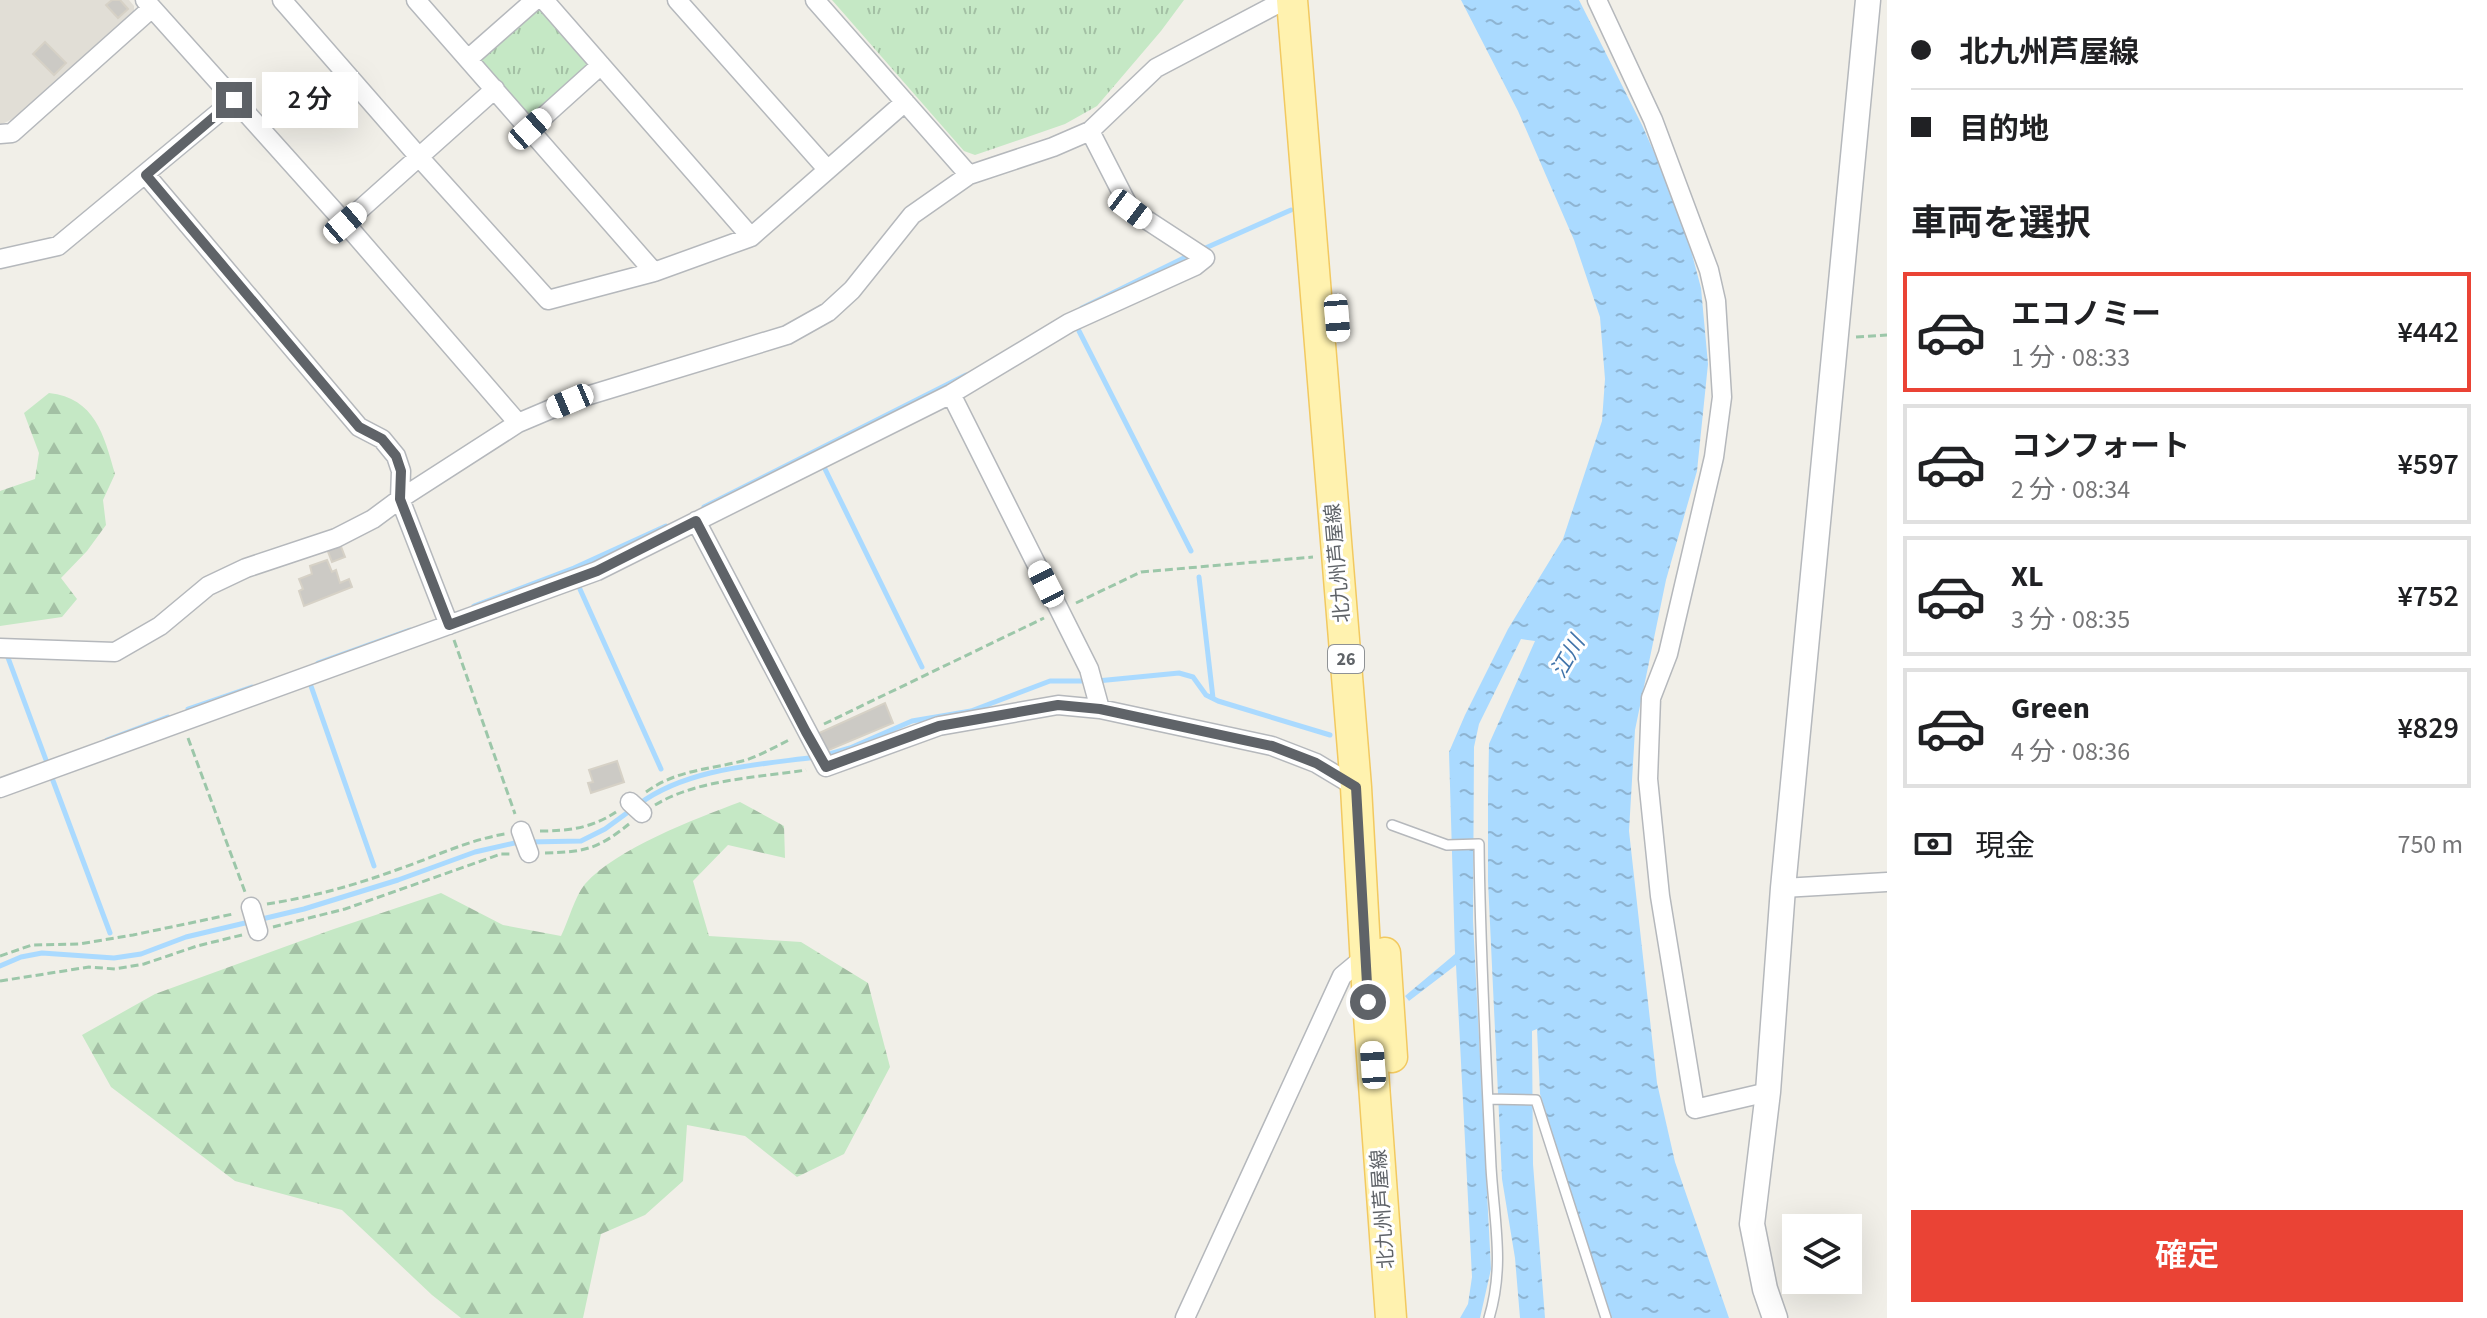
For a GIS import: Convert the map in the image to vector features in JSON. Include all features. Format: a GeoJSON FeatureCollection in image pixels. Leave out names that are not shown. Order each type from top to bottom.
{"type":"FeatureCollection","features":[{"type":"Feature","properties":{"kind":"main road","name":"北九州芦屋線"},"geometry":{"type":"LineString","coordinates":[[1292,0],[1356,787],[1376,955],[1409,1318]]}},
{"type":"Feature","properties":{"kind":"main road","name":"北九州芦屋線"},"geometry":{"type":"LineString","coordinates":[[1313,0],[1376,955],[1391,1318]]}},
{"type":"Feature","properties":{"kind":"street"},"geometry":{"type":"LineString","coordinates":[[282,0],[548,300],[654,272],[751,237],[905,102]]}},
{"type":"Feature","properties":{"kind":"street"},"geometry":{"type":"LineString","coordinates":[[416,0],[654,272]]}},
{"type":"Feature","properties":{"kind":"street"},"geometry":{"type":"LineString","coordinates":[[468,59],[535,0]]}},
{"type":"Feature","properties":{"kind":"street"},"geometry":{"type":"LineString","coordinates":[[544,0],[751,237]]}},
{"type":"Feature","properties":{"kind":"street"},"geometry":{"type":"LineString","coordinates":[[677,0],[827,169]]}},
{"type":"Feature","properties":{"kind":"street"},"geometry":{"type":"LineString","coordinates":[[815,0],[969,175]]}},
{"type":"Feature","properties":{"kind":"street"},"geometry":{"type":"LineString","coordinates":[[0,648],[115,652],[160,626],[208,586],[246,568],[336,538],[373,519],[518,423],[570,401],[787,335],[828,312],[852,290],[912,215],[969,175],[1090,131],[1156,68],[1285,0]]}},
{"type":"Feature","properties":{"kind":"street"},"geometry":{"type":"LineString","coordinates":[[1597,0],[1653,120],[1709,270],[1716,301],[1722,397],[1714,457],[1668,654],[1651,698],[1648,779],[1660,896],[1695,1109],[1768,1092]]}},
{"type":"Feature","properties":{"kind":"street"},"geometry":{"type":"LineString","coordinates":[[1775,1318],[1765,1289],[1752,1224],[1768,1092],[1783,888],[1868,0]]}},
{"type":"Feature","properties":{"kind":"street"},"geometry":{"type":"LineString","coordinates":[[0,134],[12,133],[148,4],[345,223],[518,423]]}},
{"type":"Feature","properties":{"kind":"street"},"geometry":{"type":"LineString","coordinates":[[530,129],[601,65]]}},
{"type":"Feature","properties":{"kind":"street"},"geometry":{"type":"LineString","coordinates":[[345,223],[495,89]]}},
{"type":"Feature","properties":{"kind":"street"},"geometry":{"type":"LineString","coordinates":[[0,259],[58,246],[234,100]]}},
{"type":"Feature","properties":{"kind":"street"},"geometry":{"type":"LineString","coordinates":[[0,788],[597,571],[951,394],[1069,323],[1195,266],[1205,258],[1130,209],[1090,131]]}},
{"type":"Feature","properties":{"kind":"street"},"geometry":{"type":"LineString","coordinates":[[146,175],[359,427],[382,439],[396,456],[401,471],[400,499],[449,625]]}},
{"type":"Feature","properties":{"kind":"street"},"geometry":{"type":"LineString","coordinates":[[951,394],[1089,669],[1100,709]]}},
{"type":"Feature","properties":{"kind":"street"},"geometry":{"type":"LineString","coordinates":[[696,521],[826,767],[939,726],[1058,705],[1100,709],[1272,746],[1316,763],[1356,787]]}},
{"type":"Feature","properties":{"kind":"street"},"geometry":{"type":"LineString","coordinates":[[521,831],[529,853]]}},
{"type":"Feature","properties":{"kind":"street"},"geometry":{"type":"LineString","coordinates":[[1783,888],[1887,882]]}},
{"type":"Feature","properties":{"kind":"street"},"geometry":{"type":"LineString","coordinates":[[251,907],[258,931]]}},
{"type":"Feature","properties":{"kind":"street"},"geometry":{"type":"LineString","coordinates":[[1185,1318],[1342,976],[1376,955]]}},
{"type":"Feature","properties":{"kind":"lane"},"geometry":{"type":"LineString","coordinates":[[1392,825],[1447,845],[1479,844],[1481,948],[1499,1265],[1496,1294],[1489,1318]]}},
{"type":"Feature","properties":{"kind":"lane"},"geometry":{"type":"LineString","coordinates":[[1489,1099],[1536,1100],[1606,1318]]}},
{"type":"Feature","properties":{"kind":"path"},"geometry":{"type":"LineString","coordinates":[[1836,339],[1887,335]]}},
{"type":"Feature","properties":{"kind":"path"},"geometry":{"type":"LineString","coordinates":[[529,853],[579,852],[607,842],[659,783],[692,770],[748,759],[1141,572],[1321,556]]}},
{"type":"Feature","properties":{"kind":"path"},"geometry":{"type":"LineString","coordinates":[[449,625],[521,831],[570,831],[700,786],[826,767]]}},
{"type":"Feature","properties":{"kind":"path"},"geometry":{"type":"LineString","coordinates":[[182,722],[251,907]]}},
{"type":"Feature","properties":{"kind":"shaded area"},"geometry":{"type":"Polygon","coordinates":[[[0,0],[129,0],[134,6],[134,15],[25,113],[0,125],[0,0]]]}},
{"type":"Feature","properties":{"kind":"green space"},"geometry":{"type":"Polygon","coordinates":[[[832,0],[1184,0],[1097,106],[1065,124],[975,155],[964,151],[832,0]]]}},
{"type":"Feature","properties":{"kind":"green space"},"geometry":{"type":"Polygon","coordinates":[[[538,4],[593,66],[531,121],[476,59],[538,4]]]}},
{"type":"Feature","properties":{"kind":"green space"},"geometry":{"type":"Polygon","coordinates":[[[49,393],[65,396],[87,411],[107,446],[115,474],[103,500],[106,525],[61,578],[77,599],[62,617],[0,626],[0,491],[35,479],[39,453],[24,413],[49,393]]]}},
{"type":"Feature","properties":{"kind":"green space"},"geometry":{"type":"Polygon","coordinates":[[[740,802],[784,826],[785,858],[728,845],[693,881],[709,936],[801,942],[868,983],[890,1067],[844,1154],[797,1177],[745,1136],[687,1125],[683,1181],[645,1215],[601,1234],[583,1318],[461,1318],[432,1295],[342,1210],[235,1181],[111,1087],[82,1035],[155,994],[441,893],[503,925],[561,936],[585,884],[616,858],[658,836],[740,802]]]}},
{"type":"Feature","properties":{"kind":"water","name":"江川"},"geometry":{"type":"Polygon","coordinates":[[[1461,0],[1579,0],[1642,125],[1681,213],[1701,288],[1708,364],[1697,471],[1666,580],[1635,730],[1629,831],[1657,1083],[1675,1162],[1729,1318],[1610,1318],[1540,1094],[1537,1029],[1532,1031],[1533,1164],[1545,1318],[1520,1318],[1515,1258],[1502,1179],[1488,881],[1488,797],[1489,744],[1535,641],[1521,639],[1479,724],[1474,747],[1473,921],[1491,1269],[1480,1318],[1460,1318],[1468,1304],[1472,1277],[1456,965],[1409,1001],[1405,996],[1455,954],[1449,752],[1508,629],[1563,539],[1602,421],[1605,379],[1600,317],[1574,240],[1518,111],[1461,0]]]}},
{"type":"Feature","properties":{"kind":"building"},"geometry":{"type":"Polygon","coordinates":[[[112,0],[120,0],[128,9],[118,18],[106,5],[112,0]]]}},
{"type":"Feature","properties":{"kind":"building"},"geometry":{"type":"Polygon","coordinates":[[[45,42],[66,63],[54,75],[33,54],[45,42]]]}},
{"type":"Feature","properties":{"kind":"building"},"geometry":{"type":"Polygon","coordinates":[[[340,544],[345,557],[332,562],[327,549],[340,544]]]}},
{"type":"Feature","properties":{"kind":"building"},"geometry":{"type":"Polygon","coordinates":[[[327,560],[332,572],[336,570],[340,583],[349,579],[352,587],[304,606],[299,579],[312,574],[310,566],[327,560]]]}},
{"type":"Feature","properties":{"kind":"building"},"geometry":{"type":"Polygon","coordinates":[[[885,703],[893,723],[824,752],[817,734],[885,703]]]}},
{"type":"Feature","properties":{"kind":"building"},"geometry":{"type":"Polygon","coordinates":[[[617,761],[624,782],[591,793],[588,783],[593,782],[589,770],[617,761]]]}},
{"type":"Feature","properties":{"kind":"waterway"},"geometry":{"type":"LineString","coordinates":[[1201,250],[1291,210]]}},
{"type":"Feature","properties":{"kind":"waterway"},"geometry":{"type":"LineString","coordinates":[[1082,308],[1192,254]]}},
{"type":"Feature","properties":{"kind":"waterway"},"geometry":{"type":"LineString","coordinates":[[1079,331],[1191,551]]}},
{"type":"Feature","properties":{"kind":"waterway"},"geometry":{"type":"LineString","coordinates":[[704,507],[966,375]]}},
{"type":"Feature","properties":{"kind":"waterway"},"geometry":{"type":"LineString","coordinates":[[824,467],[922,667]]}},
{"type":"Feature","properties":{"kind":"waterway"},"geometry":{"type":"LineString","coordinates":[[474,606],[574,568],[666,526]]}},
{"type":"Feature","properties":{"kind":"waterway"},"geometry":{"type":"LineString","coordinates":[[1199,577],[1213,698]]}},
{"type":"Feature","properties":{"kind":"waterway"},"geometry":{"type":"LineString","coordinates":[[579,587],[661,769]]}},
{"type":"Feature","properties":{"kind":"waterway"},"geometry":{"type":"LineString","coordinates":[[318,663],[410,630]]}},
{"type":"Feature","properties":{"kind":"waterway"},"geometry":{"type":"LineString","coordinates":[[7,655],[46,760]]}},
{"type":"Feature","properties":{"kind":"waterway"},"geometry":{"type":"LineString","coordinates":[[1097,681],[1179,673],[1193,677],[1206,695],[1218,701],[1330,735]]}},
{"type":"Feature","properties":{"kind":"waterway"},"geometry":{"type":"LineString","coordinates":[[826,755],[912,721],[971,711],[1050,681],[1087,681]]}},
{"type":"Feature","properties":{"kind":"waterway"},"geometry":{"type":"LineString","coordinates":[[311,686],[374,866]]}},
{"type":"Feature","properties":{"kind":"waterway"},"geometry":{"type":"LineString","coordinates":[[188,709],[252,687]]}},
{"type":"Feature","properties":{"kind":"waterway"},"geometry":{"type":"LineString","coordinates":[[107,740],[168,717]]}},
{"type":"Feature","properties":{"kind":"waterway"},"geometry":{"type":"LineString","coordinates":[[639,804],[658,792],[701,775],[816,757]]}},
{"type":"Feature","properties":{"kind":"waterway"},"geometry":{"type":"LineString","coordinates":[[52,778],[110,933]]}},
{"type":"Feature","properties":{"kind":"waterway"},"geometry":{"type":"LineString","coordinates":[[529,842],[581,841],[605,829],[631,810]]}},
{"type":"Feature","properties":{"kind":"waterway"},"geometry":{"type":"LineString","coordinates":[[0,966],[42,953],[114,958],[141,954],[186,937],[304,909],[475,852],[519,842]]}},
{"type":"Feature","properties":{"kind":"route"},"geometry":{"type":"LineString","coordinates":[[234,100],[146,175],[359,427],[382,439],[396,456],[401,471],[400,499],[449,625],[597,571],[696,521],[826,767],[939,726],[1058,705],[1100,709],[1272,746],[1316,763],[1356,787],[1368,1002]]}}]}
